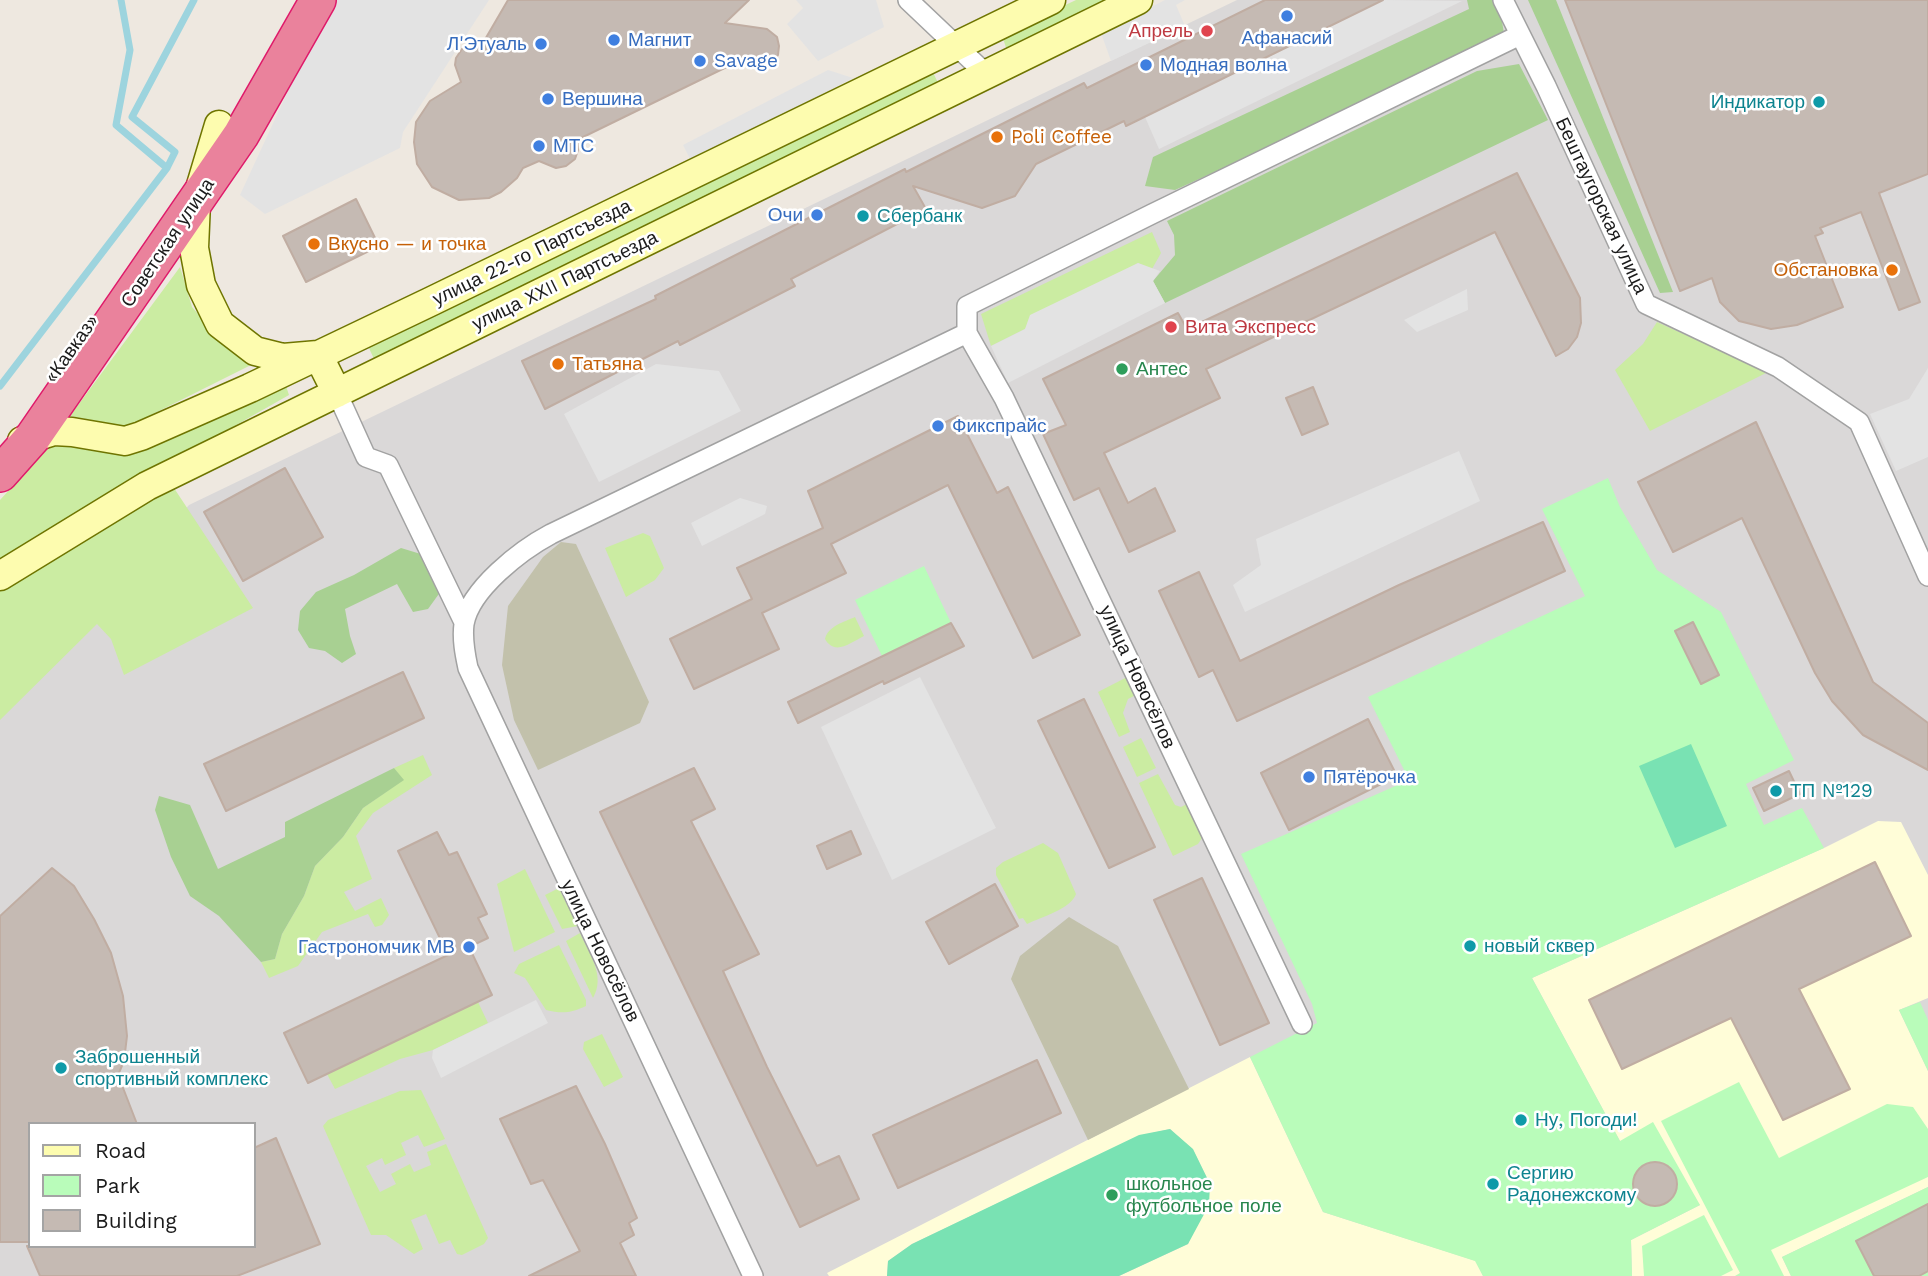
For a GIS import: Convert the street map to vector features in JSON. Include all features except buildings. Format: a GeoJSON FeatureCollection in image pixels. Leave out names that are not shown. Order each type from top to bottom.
{"type":"FeatureCollection","features":[{"type":"Feature","properties":{"kind":"highway","name":"«Кавказ»"},"geometry":{"type":"LineString","coordinates":[[17,439],[29,411],[187,181],[290,0]]}},
{"type":"Feature","properties":{"kind":"highway","name":"Советская улица"},"geometry":{"type":"LineString","coordinates":[[0,474],[17,439],[196,202],[241,135],[318,0]]}},
{"type":"Feature","properties":{"kind":"main road","name":"улица 22-го Партсъезда"},"geometry":{"type":"LineString","coordinates":[[0,449],[17,439],[54,431],[113,440],[133,439],[250,388],[1051,0]]}},
{"type":"Feature","properties":{"kind":"main road","name":"улица XXII Партсъезда"},"geometry":{"type":"LineString","coordinates":[[0,576],[147,486],[1138,0]]}},
{"type":"Feature","properties":{"kind":"main road"},"geometry":{"type":"LineString","coordinates":[[219,125],[196,202],[194,248],[201,285],[220,324],[255,351],[283,358],[318,355],[337,393]]}},
{"type":"Feature","properties":{"kind":"street"},"geometry":{"type":"LineString","coordinates":[[908,0],[986,74]]}},
{"type":"Feature","properties":{"kind":"street","name":"Бештаугорская улица"},"geometry":{"type":"LineString","coordinates":[[1503,0],[1646,304],[1778,367],[1859,422],[1928,576]]}},
{"type":"Feature","properties":{"kind":"street"},"geometry":{"type":"LineString","coordinates":[[464,622],[480,591],[500,569],[539,540],[967,333],[967,306],[1520,35]]}},
{"type":"Feature","properties":{"kind":"street","name":"улица Новосёлов"},"geometry":{"type":"LineString","coordinates":[[967,333],[1004,398],[1302,1024]]}},
{"type":"Feature","properties":{"kind":"street"},"geometry":{"type":"LineString","coordinates":[[337,393],[366,457],[388,465],[464,622]]}},
{"type":"Feature","properties":{"kind":"street","name":"улица Новосёлов"},"geometry":{"type":"LineString","coordinates":[[464,622],[468,668],[486,712],[753,1276]]}},
{"type":"Feature","properties":{"kind":"shaded area"},"geometry":{"type":"Polygon","coordinates":[[[330,0],[489,0],[403,132],[400,148],[265,214],[240,195],[330,0]]]}},
{"type":"Feature","properties":{"kind":"shaded area"},"geometry":{"type":"Polygon","coordinates":[[[796,0],[876,0],[884,27],[818,61],[787,24],[803,8],[796,0]]]}},
{"type":"Feature","properties":{"kind":"shaded area"},"geometry":{"type":"Polygon","coordinates":[[[1165,0],[1185,0],[1176,5],[1185,26],[1111,61],[1101,33],[1165,0]]]}},
{"type":"Feature","properties":{"kind":"shaded area"},"geometry":{"type":"Polygon","coordinates":[[[1237,0],[1928,0],[1928,1276],[0,1276],[0,719],[189,505],[1237,0]]]}},
{"type":"Feature","properties":{"kind":"shaded area"},"geometry":{"type":"Polygon","coordinates":[[[1383,0],[1462,1],[1159,149],[1145,117],[1383,0]]]}},
{"type":"Feature","properties":{"kind":"shaded area"},"geometry":{"type":"Polygon","coordinates":[[[828,70],[853,78],[692,163],[683,145],[828,70]]]}},
{"type":"Feature","properties":{"kind":"shaded area"},"geometry":{"type":"Polygon","coordinates":[[[1138,263],[1160,271],[1153,281],[1165,303],[1008,383],[991,346],[1025,329],[1030,315],[1138,263]]]}},
{"type":"Feature","properties":{"kind":"shaded area"},"geometry":{"type":"Polygon","coordinates":[[[1467,289],[1468,310],[1417,332],[1404,320],[1467,289]]]}},
{"type":"Feature","properties":{"kind":"shaded area"},"geometry":{"type":"Polygon","coordinates":[[[656,364],[719,371],[741,411],[599,482],[564,414],[656,364]]]}},
{"type":"Feature","properties":{"kind":"shaded area"},"geometry":{"type":"Polygon","coordinates":[[[1928,368],[1928,457],[1896,471],[1870,414],[1909,399],[1928,368]]]}},
{"type":"Feature","properties":{"kind":"shaded area"},"geometry":{"type":"Polygon","coordinates":[[[1459,451],[1480,501],[1245,612],[1233,585],[1261,565],[1256,539],[1459,451]]]}},
{"type":"Feature","properties":{"kind":"shaded area"},"geometry":{"type":"Polygon","coordinates":[[[740,498],[767,506],[765,514],[702,546],[691,523],[740,498]]]}},
{"type":"Feature","properties":{"kind":"shaded area"},"geometry":{"type":"Polygon","coordinates":[[[561,542],[576,544],[649,702],[640,723],[538,770],[514,720],[502,665],[508,606],[543,557],[561,542]]]}},
{"type":"Feature","properties":{"kind":"shaded area"},"geometry":{"type":"Polygon","coordinates":[[[920,677],[996,828],[892,880],[821,727],[920,677]]]}},
{"type":"Feature","properties":{"kind":"shaded area"},"geometry":{"type":"Polygon","coordinates":[[[1878,821],[1901,822],[1928,875],[1928,998],[1899,1010],[1928,1071],[1928,1187],[1782,1257],[1791,1276],[1632,1276],[1631,1240],[1700,1205],[1620,1141],[1532,978],[1824,848],[1878,821]]]}},
{"type":"Feature","properties":{"kind":"shaded area"},"geometry":{"type":"Polygon","coordinates":[[[1069,917],[1118,946],[1189,1089],[1088,1140],[1011,979],[1020,956],[1069,917]]]}},
{"type":"Feature","properties":{"kind":"shaded area"},"geometry":{"type":"Polygon","coordinates":[[[536,1000],[548,1023],[441,1078],[432,1058],[433,1050],[536,1000]]]}},
{"type":"Feature","properties":{"kind":"shaded area"},"geometry":{"type":"Polygon","coordinates":[[[1250,1057],[1323,1212],[1476,1261],[1483,1276],[1119,1276],[1188,1244],[1210,1184],[1193,1150],[1170,1129],[1139,1136],[912,1244],[888,1261],[887,1276],[829,1276],[827,1273],[1250,1057]]]}},
{"type":"Feature","properties":{"kind":"green space"},"geometry":{"type":"Polygon","coordinates":[[[1076,0],[1111,0],[1007,51],[1002,35],[1076,0]]]}},
{"type":"Feature","properties":{"kind":"green space"},"geometry":{"type":"Polygon","coordinates":[[[1467,0],[1493,0],[1501,16],[1504,33],[1309,129],[1175,190],[1145,186],[1153,157],[1469,9],[1467,0]]]}},
{"type":"Feature","properties":{"kind":"green space"},"geometry":{"type":"Polygon","coordinates":[[[1528,0],[1556,0],[1673,292],[1660,293],[1528,0]]]}},
{"type":"Feature","properties":{"kind":"green space"},"geometry":{"type":"Polygon","coordinates":[[[1519,64],[1548,120],[1165,303],[1153,281],[1175,255],[1174,235],[1167,221],[1477,71],[1519,64]]]}},
{"type":"Feature","properties":{"kind":"green space"},"geometry":{"type":"Polygon","coordinates":[[[930,66],[939,85],[374,359],[368,346],[930,66]]]}},
{"type":"Feature","properties":{"kind":"green space"},"geometry":{"type":"Polygon","coordinates":[[[1152,232],[1161,253],[1152,269],[1138,263],[991,346],[981,314],[1152,232]]]}},
{"type":"Feature","properties":{"kind":"green space"},"geometry":{"type":"Polygon","coordinates":[[[180,267],[192,307],[222,341],[257,362],[127,427],[70,416],[180,267]]]}},
{"type":"Feature","properties":{"kind":"green space"},"geometry":{"type":"Polygon","coordinates":[[[1657,322],[1768,372],[1650,431],[1615,370],[1643,344],[1657,322]]]}},
{"type":"Feature","properties":{"kind":"green space"},"geometry":{"type":"Polygon","coordinates":[[[286,386],[289,395],[0,559],[0,500],[51,444],[134,454],[286,386]]]}},
{"type":"Feature","properties":{"kind":"green space"},"geometry":{"type":"Polygon","coordinates":[[[1608,478],[1620,507],[1657,570],[1721,612],[1794,760],[1746,784],[1764,825],[1802,808],[1824,848],[1532,978],[1620,1141],[1653,1122],[1700,1205],[1631,1240],[1632,1276],[1483,1276],[1475,1261],[1323,1212],[1250,1057],[1317,1023],[1312,1004],[1241,854],[1409,780],[1368,697],[1585,596],[1542,509],[1608,478]]]}},
{"type":"Feature","properties":{"kind":"green space"},"geometry":{"type":"Polygon","coordinates":[[[174,488],[253,608],[124,675],[111,639],[97,624],[0,720],[0,588],[174,488]]]}},
{"type":"Feature","properties":{"kind":"green space"},"geometry":{"type":"Polygon","coordinates":[[[643,533],[650,536],[664,568],[655,580],[626,597],[605,548],[643,533]]]}},
{"type":"Feature","properties":{"kind":"green space"},"geometry":{"type":"Polygon","coordinates":[[[401,548],[424,555],[441,591],[428,609],[413,612],[397,584],[345,609],[356,654],[342,663],[325,651],[309,648],[298,630],[300,611],[316,592],[354,575],[401,548]]]}},
{"type":"Feature","properties":{"kind":"green space"},"geometry":{"type":"Polygon","coordinates":[[[924,566],[951,623],[882,656],[855,600],[924,566]]]}},
{"type":"Feature","properties":{"kind":"green space"},"geometry":{"type":"Polygon","coordinates":[[[855,617],[864,636],[843,646],[833,647],[829,644],[825,639],[829,631],[855,617]]]}},
{"type":"Feature","properties":{"kind":"green space"},"geometry":{"type":"Polygon","coordinates":[[[1131,675],[1140,693],[1128,699],[1123,713],[1130,732],[1119,737],[1098,692],[1131,675]]]}},
{"type":"Feature","properties":{"kind":"green space"},"geometry":{"type":"Polygon","coordinates":[[[1141,738],[1156,768],[1137,777],[1123,747],[1141,738]]]}},
{"type":"Feature","properties":{"kind":"green space"},"geometry":{"type":"Polygon","coordinates":[[[1691,744],[1727,826],[1675,848],[1639,766],[1691,744]]]}},
{"type":"Feature","properties":{"kind":"green space"},"geometry":{"type":"Polygon","coordinates":[[[423,755],[432,775],[373,813],[356,836],[372,879],[344,892],[355,911],[381,898],[389,915],[382,925],[375,927],[368,914],[322,932],[298,966],[269,978],[261,962],[275,959],[282,934],[304,896],[315,866],[343,837],[363,808],[403,780],[394,768],[423,755]]]}},
{"type":"Feature","properties":{"kind":"green space"},"geometry":{"type":"Polygon","coordinates":[[[394,768],[404,780],[363,808],[343,837],[315,866],[304,896],[282,934],[275,959],[261,962],[219,916],[190,896],[171,857],[155,810],[159,796],[190,805],[218,869],[285,837],[285,822],[394,768]]]}},
{"type":"Feature","properties":{"kind":"green space"},"geometry":{"type":"Polygon","coordinates":[[[1158,774],[1175,805],[1181,807],[1189,803],[1204,835],[1198,844],[1173,856],[1139,783],[1158,774]]]}},
{"type":"Feature","properties":{"kind":"green space"},"geometry":{"type":"Polygon","coordinates":[[[1043,843],[1058,853],[1076,894],[1062,908],[1027,924],[1023,918],[1019,919],[996,875],[996,868],[1043,843]]]}},
{"type":"Feature","properties":{"kind":"green space"},"geometry":{"type":"Polygon","coordinates":[[[525,869],[555,932],[514,952],[497,884],[525,869]]]}},
{"type":"Feature","properties":{"kind":"green space"},"geometry":{"type":"Polygon","coordinates":[[[559,888],[578,926],[562,929],[545,895],[559,888]]]}},
{"type":"Feature","properties":{"kind":"green space"},"geometry":{"type":"Polygon","coordinates":[[[580,933],[597,973],[597,990],[593,998],[566,941],[580,933]]]}},
{"type":"Feature","properties":{"kind":"green space"},"geometry":{"type":"Polygon","coordinates":[[[559,945],[586,1000],[586,1006],[566,1012],[546,1010],[525,978],[514,973],[519,964],[559,945]]]}},
{"type":"Feature","properties":{"kind":"green space"},"geometry":{"type":"Polygon","coordinates":[[[478,1002],[488,1023],[433,1050],[400,1059],[335,1089],[327,1074],[478,1002]]]}},
{"type":"Feature","properties":{"kind":"green space"},"geometry":{"type":"Polygon","coordinates":[[[1920,1002],[1928,1020],[1928,1071],[1899,1010],[1920,1002]]]}},
{"type":"Feature","properties":{"kind":"green space"},"geometry":{"type":"Polygon","coordinates":[[[602,1034],[623,1077],[604,1087],[583,1049],[584,1042],[602,1034]]]}},
{"type":"Feature","properties":{"kind":"green space"},"geometry":{"type":"Polygon","coordinates":[[[1739,1082],[1779,1158],[1887,1104],[1913,1107],[1928,1129],[1928,1177],[1771,1250],[1784,1276],[1735,1276],[1740,1273],[1661,1121],[1739,1082]]]}},
{"type":"Feature","properties":{"kind":"green space"},"geometry":{"type":"Polygon","coordinates":[[[421,1090],[445,1139],[424,1147],[418,1135],[401,1143],[406,1155],[385,1165],[382,1158],[366,1166],[380,1192],[396,1184],[391,1174],[410,1164],[414,1172],[431,1165],[427,1152],[446,1144],[488,1238],[484,1244],[462,1255],[457,1254],[450,1240],[439,1244],[426,1214],[411,1220],[423,1249],[414,1254],[386,1235],[371,1235],[323,1126],[328,1120],[400,1091],[421,1090]]]}},
{"type":"Feature","properties":{"kind":"green space","name":"школьное футбольное поле"},"geometry":{"type":"Polygon","coordinates":[[[1170,1129],[1193,1149],[1210,1184],[1209,1205],[1188,1244],[1119,1276],[887,1276],[888,1261],[912,1244],[1139,1135],[1170,1129]]]}},
{"type":"Feature","properties":{"kind":"green space"},"geometry":{"type":"Polygon","coordinates":[[[1928,1187],[1928,1276],[1791,1276],[1782,1257],[1928,1187]]]}},
{"type":"Feature","properties":{"kind":"green space"},"geometry":{"type":"Polygon","coordinates":[[[1704,1215],[1733,1270],[1721,1276],[1644,1276],[1642,1246],[1704,1215]]]}},
{"type":"Feature","properties":{"kind":"waterway"},"geometry":{"type":"LineString","coordinates":[[121,0],[130,50],[116,125],[167,168]]}},
{"type":"Feature","properties":{"kind":"waterway"},"geometry":{"type":"LineString","coordinates":[[0,386],[167,168],[175,152],[132,117],[194,0]]}},
{"type":"Feature","properties":{"kind":"place","name":"Афанасий"},"geometry":{"type":"Point","coordinates":[1287,16]}},
{"type":"Feature","properties":{"kind":"place","name":"Апрель"},"geometry":{"type":"Point","coordinates":[1207,31]}},
{"type":"Feature","properties":{"kind":"place","name":"Магнит"},"geometry":{"type":"Point","coordinates":[614,40]}},
{"type":"Feature","properties":{"kind":"place","name":"Л'Этуаль"},"geometry":{"type":"Point","coordinates":[541,44]}},
{"type":"Feature","properties":{"kind":"place","name":"Savage"},"geometry":{"type":"Point","coordinates":[700,61]}},
{"type":"Feature","properties":{"kind":"place","name":"Модная волна"},"geometry":{"type":"Point","coordinates":[1146,65]}},
{"type":"Feature","properties":{"kind":"place","name":"Вершина"},"geometry":{"type":"Point","coordinates":[548,99]}},
{"type":"Feature","properties":{"kind":"place","name":"Индикатор"},"geometry":{"type":"Point","coordinates":[1819,102]}},
{"type":"Feature","properties":{"kind":"place","name":"Poli Coffee"},"geometry":{"type":"Point","coordinates":[997,137]}},
{"type":"Feature","properties":{"kind":"place","name":"МТС"},"geometry":{"type":"Point","coordinates":[539,146]}},
{"type":"Feature","properties":{"kind":"place","name":"Очи"},"geometry":{"type":"Point","coordinates":[817,215]}},
{"type":"Feature","properties":{"kind":"place","name":"Сбербанк"},"geometry":{"type":"Point","coordinates":[863,216]}},
{"type":"Feature","properties":{"kind":"place","name":"Вкусно — и точка"},"geometry":{"type":"Point","coordinates":[314,244]}},
{"type":"Feature","properties":{"kind":"place","name":"Обстановка"},"geometry":{"type":"Point","coordinates":[1892,270]}},
{"type":"Feature","properties":{"kind":"place","name":"Вита Экспресс"},"geometry":{"type":"Point","coordinates":[1171,327]}},
{"type":"Feature","properties":{"kind":"place","name":"Татьяна"},"geometry":{"type":"Point","coordinates":[558,364]}},
{"type":"Feature","properties":{"kind":"place","name":"Антес"},"geometry":{"type":"Point","coordinates":[1122,369]}},
{"type":"Feature","properties":{"kind":"place","name":"Фикспрайс"},"geometry":{"type":"Point","coordinates":[938,426]}},
{"type":"Feature","properties":{"kind":"place","name":"Пятёрочка"},"geometry":{"type":"Point","coordinates":[1309,777]}},
{"type":"Feature","properties":{"kind":"place","name":"ТП №129"},"geometry":{"type":"Point","coordinates":[1776,791]}},
{"type":"Feature","properties":{"kind":"place","name":"новый сквер"},"geometry":{"type":"Point","coordinates":[1470,946]}},
{"type":"Feature","properties":{"kind":"place","name":"Гастрономчик МВ"},"geometry":{"type":"Point","coordinates":[469,947]}},
{"type":"Feature","properties":{"kind":"place","name":"Заброшенный спортивный комплекс"},"geometry":{"type":"Point","coordinates":[61,1068]}},
{"type":"Feature","properties":{"kind":"place","name":"Ну, Погоди!"},"geometry":{"type":"Point","coordinates":[1521,1120]}},
{"type":"Feature","properties":{"kind":"place","name":"Сергию Радонежскому"},"geometry":{"type":"Point","coordinates":[1493,1184]}},
{"type":"Feature","properties":{"kind":"place","name":"школьное футбольное поле"},"geometry":{"type":"Point","coordinates":[1112,1195]}}]}
